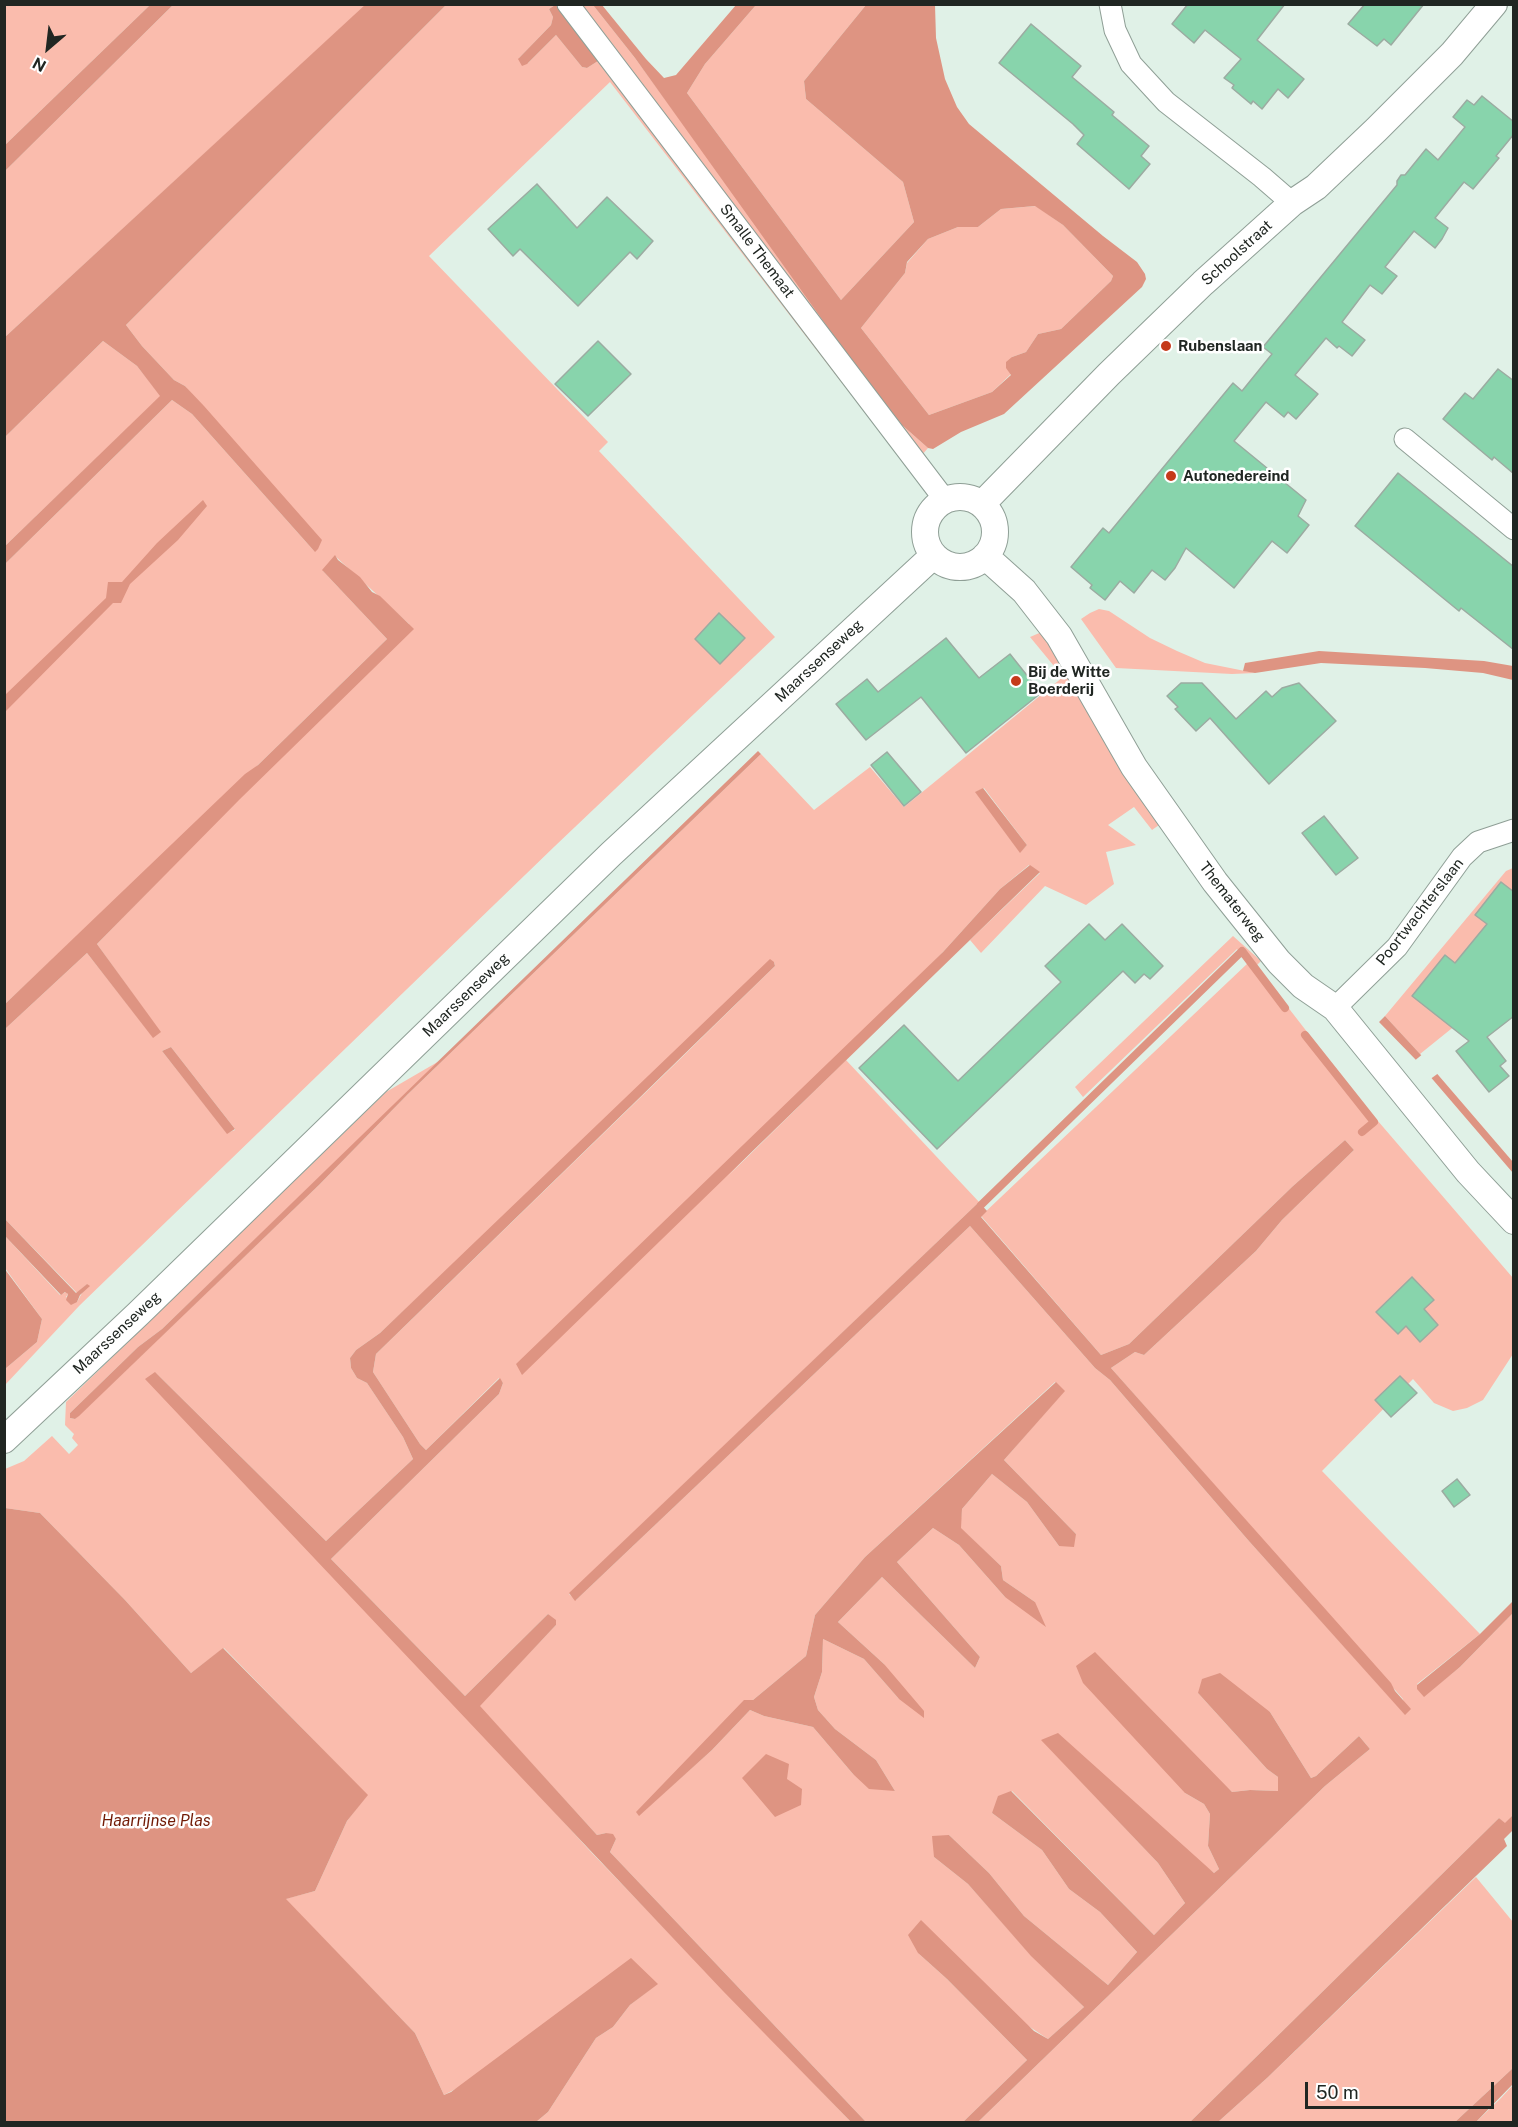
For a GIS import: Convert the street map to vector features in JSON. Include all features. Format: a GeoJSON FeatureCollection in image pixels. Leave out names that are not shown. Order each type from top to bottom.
{"type":"FeatureCollection","features":[{"type":"Feature","properties":{"kind":"street","name":"Smalle Themaat"},"geometry":{"type":"LineString","coordinates":[[568,4],[945,500]]}},
{"type":"Feature","properties":{"kind":"street"},"geometry":{"type":"LineString","coordinates":[[1110,4],[1114,30],[1131,64],[1166,102],[1292,203]]}},
{"type":"Feature","properties":{"kind":"street","name":"Schoolstraat"},"geometry":{"type":"LineString","coordinates":[[982,504],[1109,374],[1203,283],[1292,203],[1316,187],[1376,130],[1452,54],[1494,4]]}},
{"type":"Feature","properties":{"kind":"street"},"geometry":{"type":"LineString","coordinates":[[1405,439],[1514,529]]}},
{"type":"Feature","properties":{"kind":"street"},"geometry":{"type":"LineString","coordinates":[[957,496],[971,498],[982,504],[990,513],[995,536],[992,547],[985,556],[965,567],[953,567],[933,556],[924,536],[929,514],[936,506],[957,496]]}},
{"type":"Feature","properties":{"kind":"street","name":"Maarssenseweg"},"geometry":{"type":"LineString","coordinates":[[4,1440],[138,1314],[611,854],[933,556]]}},
{"type":"Feature","properties":{"kind":"street","name":"Thematerweg"},"geometry":{"type":"LineString","coordinates":[[985,556],[1024,591],[1059,636],[1134,767],[1221,890],[1279,962],[1303,986],[1335,1008],[1468,1172],[1514,1221]]}},
{"type":"Feature","properties":{"kind":"street","name":"Poortwachterslaan"},"geometry":{"type":"LineString","coordinates":[[1335,1008],[1397,947],[1462,857],[1478,842],[1514,830]]}},
{"type":"Feature","properties":{"kind":"shaded area"},"geometry":{"type":"Polygon","coordinates":[[[5,5],[150,5],[5,145],[5,5]]]}},
{"type":"Feature","properties":{"kind":"shaded area"},"geometry":{"type":"Polygon","coordinates":[[[173,5],[366,5],[5,337],[5,171],[173,5]]]}},
{"type":"Feature","properties":{"kind":"shaded area"},"geometry":{"type":"Polygon","coordinates":[[[446,5],[555,5],[593,5],[635,58],[902,425],[928,448],[909,470],[610,82],[429,256],[608,442],[599,451],[775,637],[80,1305],[5,1385],[5,1369],[37,1342],[42,1319],[5,1268],[5,1236],[60,1295],[66,1292],[68,1294],[66,1297],[77,1302],[87,1284],[77,1293],[5,1219],[5,1029],[87,953],[153,1037],[160,1032],[97,944],[409,624],[335,556],[323,571],[387,639],[258,765],[5,1004],[5,564],[172,400],[192,414],[315,552],[185,386],[174,380],[126,325],[446,5]],[[555,5],[549,9],[553,17],[551,25],[519,58],[528,63],[556,35],[582,67],[587,68],[598,61],[555,5]],[[171,1047],[162,1051],[227,1133],[235,1130],[235,1129],[171,1047]]]}},
{"type":"Feature","properties":{"kind":"shaded area"},"geometry":{"type":"Polygon","coordinates":[[[756,5],[866,5],[804,81],[806,99],[903,182],[914,222],[841,300],[687,93],[705,64],[756,5]]]}},
{"type":"Feature","properties":{"kind":"shaded area"},"geometry":{"type":"Polygon","coordinates":[[[1036,206],[1063,225],[1113,276],[1111,281],[1061,329],[1038,334],[1026,352],[1012,357],[1011,374],[992,392],[929,415],[861,328],[905,273],[907,263],[928,239],[958,227],[978,227],[1001,209],[1036,206]]]}},
{"type":"Feature","properties":{"kind":"shaded area"},"geometry":{"type":"Polygon","coordinates":[[[103,341],[137,366],[161,396],[5,546],[5,437],[103,341]]]}},
{"type":"Feature","properties":{"kind":"shaded area"},"geometry":{"type":"Polygon","coordinates":[[[1099,609],[1109,611],[1150,638],[1205,663],[1255,673],[1232,674],[1116,668],[1081,619],[1099,609]]]}},
{"type":"Feature","properties":{"kind":"shaded area"},"geometry":{"type":"Polygon","coordinates":[[[1044,631],[1131,785],[1159,825],[1152,830],[1134,807],[1108,825],[1136,845],[1106,852],[1114,884],[1086,905],[1045,886],[981,953],[970,940],[1040,873],[1029,865],[1000,889],[943,952],[728,1176],[846,1060],[979,1202],[569,1594],[576,1600],[970,1226],[1095,1368],[1110,1380],[1248,1540],[1405,1714],[1403,1699],[1111,1368],[1135,1352],[1144,1355],[1256,1251],[1282,1220],[1354,1150],[1345,1140],[1293,1186],[1129,1344],[1101,1355],[981,1216],[1248,963],[1237,949],[1083,1097],[1075,1087],[1233,936],[1261,961],[1256,966],[1359,1099],[1513,1278],[1513,1354],[1483,1400],[1467,1408],[1453,1411],[1434,1403],[1413,1379],[1322,1471],[1480,1634],[1417,1684],[1424,1696],[1460,1667],[1513,1613],[1513,1815],[1505,1824],[1499,1818],[1190,2122],[978,2122],[1325,1786],[1370,1749],[1359,1736],[1311,1778],[1270,1712],[1198,1693],[1267,1769],[1278,1777],[1278,1791],[1232,1792],[1206,1769],[1185,1793],[1204,1804],[1210,1814],[1208,1846],[1219,1869],[1214,1873],[1042,1740],[1158,1863],[1185,1903],[1154,1935],[1012,1791],[992,1813],[1042,1850],[1069,1889],[1100,1912],[1137,1952],[1108,1985],[1024,1916],[989,1873],[949,1835],[934,1857],[968,1884],[1031,1955],[1084,2007],[1048,2039],[918,1953],[1027,2060],[963,2122],[866,2122],[610,1852],[616,1839],[606,1833],[597,1835],[479,1706],[556,1625],[548,1614],[465,1696],[331,1559],[499,1394],[503,1383],[499,1378],[426,1450],[373,1372],[376,1354],[775,966],[774,962],[380,1333],[356,1350],[350,1358],[351,1368],[357,1378],[367,1383],[403,1437],[413,1459],[326,1541],[155,1372],[591,1852],[851,2122],[536,2122],[548,2112],[596,2038],[613,2027],[630,2005],[657,1984],[444,2095],[415,2033],[285,1899],[315,1891],[347,1821],[367,1795],[224,1648],[191,1673],[125,1600],[40,1513],[5,1508],[5,1469],[24,1461],[52,1436],[69,1454],[78,1445],[72,1438],[74,1434],[65,1425],[66,1402],[386,1092],[441,1060],[162,1329],[138,1347],[70,1413],[70,1418],[75,1419],[319,1185],[408,1094],[761,754],[814,810],[870,767],[904,807],[1063,677],[1030,637],[1044,631]],[[984,788],[976,792],[1020,852],[1027,845],[984,788]],[[1055,1382],[865,1557],[815,1615],[806,1656],[753,1700],[639,1815],[712,1750],[750,1710],[764,1716],[813,1727],[853,1774],[895,1791],[876,1760],[835,1729],[818,1710],[814,1697],[822,1672],[823,1639],[864,1659],[899,1699],[884,1664],[838,1622],[882,1577],[975,1668],[980,1657],[897,1562],[933,1528],[959,1545],[1005,1597],[1035,1602],[1003,1580],[1001,1566],[960,1528],[962,1509],[992,1474],[1027,1502],[1059,1546],[1076,1534],[1004,1460],[1064,1391],[1055,1382]]]}},
{"type":"Feature","properties":{"kind":"shaded area"},"geometry":{"type":"Polygon","coordinates":[[[1513,868],[1513,979],[1420,1054],[1385,1016],[1506,871],[1513,868]]]}},
{"type":"Feature","properties":{"kind":"shaded area"},"geometry":{"type":"Polygon","coordinates":[[[1476,1877],[1513,1922],[1513,2068],[1455,2122],[1218,2122],[1267,2078],[1476,1877]]]}},
{"type":"Feature","properties":{"kind":"shaded area"},"geometry":{"type":"Polygon","coordinates":[[[1513,2085],[1513,2122],[1476,2122],[1501,2098],[1513,2085]]]}},
{"type":"Feature","properties":{"kind":"water"},"geometry":{"type":"Polygon","coordinates":[[[366,4],[446,5],[126,325],[174,380],[185,386],[204,406],[322,540],[318,549],[315,552],[192,414],[172,400],[5,564],[5,546],[160,396],[137,366],[103,341],[5,437],[5,337],[366,4]]]}},
{"type":"Feature","properties":{"kind":"water"},"geometry":{"type":"Polygon","coordinates":[[[150,5],[173,5],[5,171],[5,145],[150,5]]]}},
{"type":"Feature","properties":{"kind":"water"},"geometry":{"type":"Polygon","coordinates":[[[555,5],[565,12],[598,54],[598,61],[587,68],[582,67],[556,35],[527,64],[522,66],[518,59],[551,25],[553,17],[549,9],[555,5]]]}},
{"type":"Feature","properties":{"kind":"water"},"geometry":{"type":"Polygon","coordinates":[[[593,5],[602,5],[664,78],[676,75],[736,5],[756,5],[705,64],[687,93],[841,300],[914,222],[903,182],[806,99],[804,81],[866,5],[935,5],[936,38],[945,79],[957,107],[969,124],[1137,262],[1146,279],[1142,287],[1004,414],[961,432],[933,449],[928,448],[902,425],[849,357],[635,58],[593,5]],[[1035,206],[1001,209],[978,227],[958,227],[928,239],[907,262],[905,273],[861,328],[929,415],[992,392],[1011,375],[1006,368],[1006,362],[1026,352],[1038,334],[1061,329],[1111,281],[1113,276],[1063,225],[1035,206]]]}},
{"type":"Feature","properties":{"kind":"water"},"geometry":{"type":"Polygon","coordinates":[[[203,500],[207,506],[178,540],[130,584],[121,603],[113,603],[5,712],[5,695],[106,598],[108,582],[122,582],[157,543],[203,500]]]}},
{"type":"Feature","properties":{"kind":"water"},"geometry":{"type":"Polygon","coordinates":[[[335,555],[414,629],[240,799],[97,944],[161,1032],[153,1038],[87,953],[5,1029],[5,1004],[245,774],[258,765],[387,639],[322,570],[335,555]]]}},
{"type":"Feature","properties":{"kind":"water"},"geometry":{"type":"Polygon","coordinates":[[[1319,651],[1484,661],[1513,666],[1513,680],[1483,673],[1321,663],[1255,673],[1243,671],[1245,663],[1319,651]]]}},
{"type":"Feature","properties":{"kind":"water"},"geometry":{"type":"Polygon","coordinates":[[[758,751],[761,754],[408,1094],[319,1185],[79,1416],[75,1419],[70,1418],[70,1413],[138,1347],[162,1329],[758,751]]]}},
{"type":"Feature","properties":{"kind":"water"},"geometry":{"type":"Polygon","coordinates":[[[983,788],[1027,845],[1020,853],[975,792],[983,788]]]}},
{"type":"Feature","properties":{"kind":"water"},"geometry":{"type":"Polygon","coordinates":[[[1030,865],[1040,872],[522,1375],[516,1364],[943,952],[1000,889],[1030,865]]]}},
{"type":"Feature","properties":{"kind":"water"},"geometry":{"type":"Polygon","coordinates":[[[770,959],[775,966],[376,1354],[373,1372],[426,1450],[500,1378],[503,1383],[499,1394],[331,1559],[465,1696],[548,1614],[556,1620],[556,1625],[480,1706],[597,1835],[613,1834],[616,1839],[610,1852],[866,2122],[851,2122],[723,1991],[145,1379],[155,1372],[326,1541],[413,1459],[403,1437],[367,1383],[357,1378],[351,1368],[350,1358],[356,1350],[380,1333],[770,959]]]}},
{"type":"Feature","properties":{"kind":"water"},"geometry":{"type":"Polygon","coordinates":[[[1385,1016],[1513,1162],[1513,1173],[1416,1060],[1379,1022],[1385,1016]]]}},
{"type":"Feature","properties":{"kind":"water"},"geometry":{"type":"Polygon","coordinates":[[[171,1047],[235,1129],[227,1134],[162,1051],[171,1047]]]}},
{"type":"Feature","properties":{"kind":"water"},"geometry":{"type":"Polygon","coordinates":[[[1345,1140],[1354,1150],[1282,1220],[1256,1251],[1144,1355],[1135,1352],[1111,1368],[1391,1683],[1411,1709],[1405,1715],[1248,1540],[1110,1380],[1095,1368],[970,1226],[575,1601],[569,1593],[979,1202],[987,1211],[981,1217],[1101,1355],[1129,1344],[1293,1186],[1345,1140]]]}},
{"type":"Feature","properties":{"kind":"water"},"geometry":{"type":"Polygon","coordinates":[[[5,1219],[76,1293],[87,1284],[90,1286],[80,1295],[77,1302],[71,1305],[66,1300],[68,1294],[65,1292],[61,1295],[5,1236],[5,1219]]]}},
{"type":"Feature","properties":{"kind":"water"},"geometry":{"type":"Polygon","coordinates":[[[4,1268],[42,1319],[37,1342],[5,1369],[4,1268]]]}},
{"type":"Feature","properties":{"kind":"water"},"geometry":{"type":"Polygon","coordinates":[[[1056,1382],[1065,1391],[1004,1460],[1076,1534],[1074,1547],[1059,1546],[1027,1502],[992,1474],[962,1509],[961,1528],[1001,1566],[1003,1580],[1035,1602],[1046,1627],[1005,1597],[959,1545],[933,1528],[897,1562],[980,1657],[975,1668],[882,1577],[838,1622],[884,1664],[924,1711],[924,1718],[899,1699],[864,1659],[823,1639],[822,1672],[814,1697],[818,1710],[835,1729],[876,1760],[895,1791],[869,1789],[853,1774],[813,1727],[764,1716],[750,1710],[712,1750],[639,1816],[636,1812],[744,1700],[753,1700],[806,1656],[815,1615],[865,1557],[1056,1382]]]}},
{"type":"Feature","properties":{"kind":"water","name":"Haarrijnse Plas"},"geometry":{"type":"Polygon","coordinates":[[[5,1508],[40,1513],[125,1600],[191,1673],[223,1648],[368,1795],[347,1821],[315,1891],[286,1899],[415,2033],[444,2095],[631,1958],[658,1984],[630,2005],[613,2027],[596,2038],[548,2112],[536,2122],[5,2122],[5,1508]]]}},
{"type":"Feature","properties":{"kind":"water"},"geometry":{"type":"Polygon","coordinates":[[[1513,1601],[1513,1613],[1460,1667],[1424,1697],[1417,1689],[1417,1685],[1480,1634],[1513,1601]]]}},
{"type":"Feature","properties":{"kind":"water"},"geometry":{"type":"Polygon","coordinates":[[[1095,1652],[1232,1792],[1278,1791],[1278,1777],[1267,1769],[1198,1693],[1202,1679],[1220,1673],[1270,1712],[1311,1778],[1359,1736],[1370,1749],[1325,1786],[978,2122],[963,2122],[1027,2060],[918,1953],[908,1935],[921,1920],[1034,2031],[1048,2039],[1084,2007],[1031,1956],[968,1884],[934,1857],[932,1836],[949,1835],[989,1873],[1024,1916],[1108,1985],[1137,1952],[1100,1912],[1069,1889],[1042,1850],[992,1813],[998,1796],[1011,1791],[1154,1935],[1185,1903],[1158,1863],[1041,1740],[1058,1733],[1214,1873],[1219,1869],[1208,1846],[1210,1814],[1204,1804],[1185,1793],[1083,1683],[1076,1666],[1095,1652]]]}},
{"type":"Feature","properties":{"kind":"water"},"geometry":{"type":"Polygon","coordinates":[[[766,1754],[789,1764],[787,1779],[802,1789],[801,1805],[775,1817],[742,1778],[766,1754]]]}},
{"type":"Feature","properties":{"kind":"water"},"geometry":{"type":"Polygon","coordinates":[[[1513,1815],[1513,1830],[1504,1839],[1507,1846],[1267,2078],[1218,2122],[1190,2122],[1499,1818],[1505,1823],[1513,1815]]]}},
{"type":"Feature","properties":{"kind":"water"},"geometry":{"type":"Polygon","coordinates":[[[1513,2068],[1513,2084],[1476,2122],[1455,2122],[1513,2068]]]}},
{"type":"Feature","properties":{"kind":"pier"},"geometry":{"type":"Polygon","coordinates":[[[1424,1053],[1440,1072],[1429,1080],[1413,1062],[1424,1053]]]}},
{"type":"Feature","properties":{"kind":"building"},"geometry":{"type":"Polygon","coordinates":[[[1188,4],[1285,4],[1257,40],[1304,79],[1288,98],[1278,89],[1262,109],[1253,101],[1251,104],[1232,88],[1234,85],[1224,78],[1241,59],[1205,30],[1194,43],[1172,24],[1188,4]]]}},
{"type":"Feature","properties":{"kind":"building"},"geometry":{"type":"Polygon","coordinates":[[[1365,4],[1424,4],[1391,45],[1384,39],[1377,46],[1348,24],[1365,4]]]}},
{"type":"Feature","properties":{"kind":"building"},"geometry":{"type":"Polygon","coordinates":[[[1031,24],[1081,66],[1072,77],[1114,112],[1112,115],[1149,146],[1141,156],[1150,164],[1129,189],[1077,144],[1084,135],[1073,124],[999,63],[1031,24]]]}},
{"type":"Feature","properties":{"kind":"building"},"geometry":{"type":"Polygon","coordinates":[[[1482,96],[1514,122],[1514,134],[1496,156],[1499,158],[1473,189],[1464,182],[1435,218],[1448,228],[1442,239],[1435,248],[1414,231],[1385,267],[1397,276],[1382,294],[1370,285],[1342,322],[1365,340],[1352,356],[1339,346],[1337,348],[1326,338],[1295,375],[1318,394],[1296,419],[1288,412],[1284,417],[1266,402],[1234,441],[1306,500],[1298,516],[1309,525],[1287,553],[1272,541],[1234,588],[1186,548],[1165,580],[1152,570],[1134,593],[1120,581],[1105,600],[1090,588],[1092,585],[1071,567],[1103,528],[1109,533],[1233,383],[1242,391],[1272,354],[1263,347],[1397,185],[1401,175],[1405,175],[1426,149],[1438,160],[1465,127],[1453,117],[1467,100],[1474,105],[1482,96]]]}},
{"type":"Feature","properties":{"kind":"building"},"geometry":{"type":"Polygon","coordinates":[[[537,184],[577,228],[607,197],[653,241],[637,259],[630,252],[578,306],[520,249],[513,256],[488,229],[537,184]]]}},
{"type":"Feature","properties":{"kind":"building"},"geometry":{"type":"Polygon","coordinates":[[[598,341],[631,374],[588,416],[555,384],[598,341]]]}},
{"type":"Feature","properties":{"kind":"building"},"geometry":{"type":"Polygon","coordinates":[[[1498,369],[1514,381],[1514,474],[1494,457],[1492,460],[1443,419],[1465,393],[1473,399],[1498,369]]]}},
{"type":"Feature","properties":{"kind":"building"},"geometry":{"type":"Polygon","coordinates":[[[1398,473],[1514,567],[1514,650],[1461,608],[1459,611],[1355,526],[1398,473]]]}},
{"type":"Feature","properties":{"kind":"building"},"geometry":{"type":"Polygon","coordinates":[[[719,613],[745,638],[720,664],[695,639],[719,613]]]}},
{"type":"Feature","properties":{"kind":"building"},"geometry":{"type":"Polygon","coordinates":[[[946,638],[979,678],[1010,654],[1041,693],[966,753],[921,697],[866,740],[836,704],[867,679],[878,692],[946,638]]]}},
{"type":"Feature","properties":{"kind":"building"},"geometry":{"type":"Polygon","coordinates":[[[1181,683],[1202,683],[1236,719],[1266,691],[1272,697],[1282,688],[1299,683],[1336,721],[1269,784],[1210,718],[1196,731],[1175,709],[1178,707],[1167,696],[1181,683]]]}},
{"type":"Feature","properties":{"kind":"building"},"geometry":{"type":"Polygon","coordinates":[[[887,752],[921,792],[904,806],[871,765],[887,752]]]}},
{"type":"Feature","properties":{"kind":"building"},"geometry":{"type":"Polygon","coordinates":[[[1324,816],[1358,858],[1336,875],[1302,833],[1324,816]]]}},
{"type":"Feature","properties":{"kind":"building"},"geometry":{"type":"Polygon","coordinates":[[[1501,882],[1514,892],[1514,1016],[1487,1037],[1506,1061],[1500,1066],[1509,1076],[1489,1092],[1456,1051],[1469,1041],[1412,996],[1445,955],[1455,963],[1487,924],[1475,915],[1501,882]]]}},
{"type":"Feature","properties":{"kind":"building"},"geometry":{"type":"Polygon","coordinates":[[[1089,924],[1105,940],[1122,924],[1163,966],[1150,979],[1144,974],[1135,983],[1123,971],[937,1149],[859,1068],[904,1025],[958,1081],[1061,982],[1045,966],[1089,924]]]}},
{"type":"Feature","properties":{"kind":"building"},"geometry":{"type":"Polygon","coordinates":[[[1412,1277],[1434,1300],[1424,1309],[1438,1325],[1420,1342],[1406,1326],[1398,1334],[1376,1312],[1412,1277]]]}},
{"type":"Feature","properties":{"kind":"building"},"geometry":{"type":"Polygon","coordinates":[[[1400,1376],[1417,1393],[1391,1417],[1375,1400],[1400,1376]]]}},
{"type":"Feature","properties":{"kind":"building"},"geometry":{"type":"Polygon","coordinates":[[[1457,1479],[1470,1495],[1454,1507],[1442,1491],[1457,1479]]]}},
{"type":"Feature","properties":{"kind":"waterway"},"geometry":{"type":"LineString","coordinates":[[981,1205],[1242,951],[1285,1008]]}},
{"type":"Feature","properties":{"kind":"waterway"},"geometry":{"type":"LineString","coordinates":[[1305,1035],[1374,1122],[1362,1132]]}},
{"type":"Feature","properties":{"kind":"place","name":"Rubenslaan"},"geometry":{"type":"Point","coordinates":[1166,346]}},
{"type":"Feature","properties":{"kind":"place","name":"Autonedereind"},"geometry":{"type":"Point","coordinates":[1171,476]}},
{"type":"Feature","properties":{"kind":"place","name":"Bij de Witte Boerderij"},"geometry":{"type":"Point","coordinates":[1016,681]}}]}
